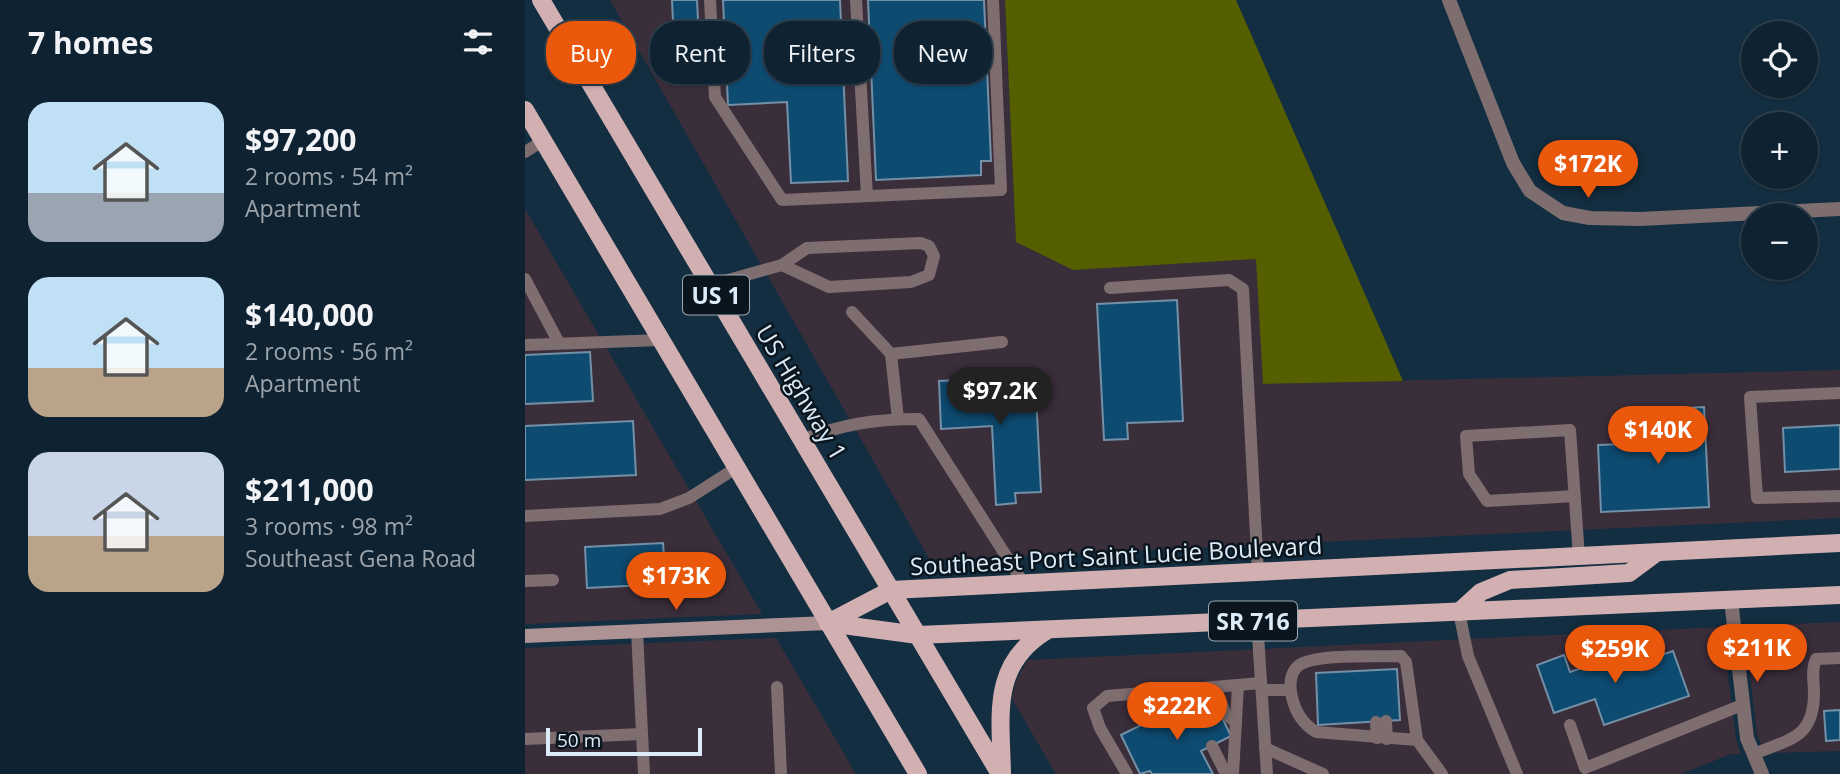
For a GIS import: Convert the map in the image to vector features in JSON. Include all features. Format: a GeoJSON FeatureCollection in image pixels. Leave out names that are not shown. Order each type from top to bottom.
{"type":"FeatureCollection","features":[{"type":"Feature","properties":{"kind":"main road","name":"US Highway 1"},"geometry":{"type":"LineString","coordinates":[[541,0],[1001,774]]}},
{"type":"Feature","properties":{"kind":"main road","name":"US 1"},"geometry":{"type":"LineString","coordinates":[[525,110],[918,774]]}},
{"type":"Feature","properties":{"kind":"main road","name":"Southeast Port Saint Lucie Boulevard"},"geometry":{"type":"LineString","coordinates":[[828,623],[891,590],[1840,543]]}},
{"type":"Feature","properties":{"kind":"main road"},"geometry":{"type":"LineString","coordinates":[[1459,612],[1481,592],[1510,580],[1629,573],[1656,553]]}},
{"type":"Feature","properties":{"kind":"main road","name":"SR 716"},"geometry":{"type":"LineString","coordinates":[[828,623],[918,635],[1840,595]]}},
{"type":"Feature","properties":{"kind":"main road"},"geometry":{"type":"LineString","coordinates":[[525,636],[828,623]]}},
{"type":"Feature","properties":{"kind":"main road"},"geometry":{"type":"LineString","coordinates":[[1001,774],[1000,701],[1006,677],[1016,656],[1030,641],[1048,630]]}},
{"type":"Feature","properties":{"kind":"street"},"geometry":{"type":"LineString","coordinates":[[1449,0],[1513,163],[1530,191],[1563,213],[1590,218],[1640,219],[1840,208]]}},
{"type":"Feature","properties":{"kind":"street"},"geometry":{"type":"LineString","coordinates":[[1731,600],[1747,738],[1762,774]]}},
{"type":"Feature","properties":{"kind":"lane"},"geometry":{"type":"LineString","coordinates":[[710,0],[715,97],[782,200],[1001,190],[993,0]]}},
{"type":"Feature","properties":{"kind":"lane"},"geometry":{"type":"LineString","coordinates":[[856,0],[867,196]]}},
{"type":"Feature","properties":{"kind":"lane"},"geometry":{"type":"LineString","coordinates":[[525,152],[543,141]]}},
{"type":"Feature","properties":{"kind":"lane"},"geometry":{"type":"LineString","coordinates":[[710,285],[782,265],[807,248],[921,243],[929,246],[934,256],[929,275],[911,282],[829,287],[782,265]]}},
{"type":"Feature","properties":{"kind":"lane"},"geometry":{"type":"LineString","coordinates":[[525,280],[559,343]]}},
{"type":"Feature","properties":{"kind":"lane"},"geometry":{"type":"LineString","coordinates":[[1110,289],[1229,280],[1243,289],[1258,573]]}},
{"type":"Feature","properties":{"kind":"lane"},"geometry":{"type":"LineString","coordinates":[[852,312],[891,354],[898,419]]}},
{"type":"Feature","properties":{"kind":"lane"},"geometry":{"type":"LineString","coordinates":[[525,345],[660,340]]}},
{"type":"Feature","properties":{"kind":"lane"},"geometry":{"type":"LineString","coordinates":[[891,354],[1002,342]]}},
{"type":"Feature","properties":{"kind":"lane"},"geometry":{"type":"LineString","coordinates":[[1840,393],[1750,397],[1757,498],[1840,496]]}},
{"type":"Feature","properties":{"kind":"lane"},"geometry":{"type":"LineString","coordinates":[[802,440],[833,427],[919,419],[1024,584]]}},
{"type":"Feature","properties":{"kind":"lane"},"geometry":{"type":"LineString","coordinates":[[1574,496],[1487,501],[1469,474],[1466,436],[1570,430],[1579,558]]}},
{"type":"Feature","properties":{"kind":"lane"},"geometry":{"type":"LineString","coordinates":[[525,516],[660,509],[689,498],[736,468]]}},
{"type":"Feature","properties":{"kind":"lane"},"geometry":{"type":"LineString","coordinates":[[525,581],[553,580]]}},
{"type":"Feature","properties":{"kind":"lane"},"geometry":{"type":"LineString","coordinates":[[1459,612],[1468,656],[1517,774]]}},
{"type":"Feature","properties":{"kind":"lane"},"geometry":{"type":"LineString","coordinates":[[1257,620],[1267,774]]}},
{"type":"Feature","properties":{"kind":"lane"},"geometry":{"type":"LineString","coordinates":[[637,631],[644,774]]}},
{"type":"Feature","properties":{"kind":"lane"},"geometry":{"type":"LineString","coordinates":[[1417,740],[1328,735],[1308,727],[1293,704],[1290,690],[1292,674],[1303,663],[1367,664],[1401,656],[1406,662],[1417,740],[1442,774]]}},
{"type":"Feature","properties":{"kind":"lane"},"geometry":{"type":"LineString","coordinates":[[1753,754],[1801,735],[1811,721],[1814,707],[1816,659],[1840,658]]}},
{"type":"Feature","properties":{"kind":"lane"},"geometry":{"type":"LineString","coordinates":[[1233,774],[1238,685]]}},
{"type":"Feature","properties":{"kind":"lane"},"geometry":{"type":"LineString","coordinates":[[1127,774],[1100,728],[1093,708],[1107,696],[1238,685],[1290,690]]}},
{"type":"Feature","properties":{"kind":"lane"},"geometry":{"type":"LineString","coordinates":[[777,687],[781,774]]}},
{"type":"Feature","properties":{"kind":"lane"},"geometry":{"type":"LineString","coordinates":[[1215,687],[1226,715],[1237,722]]}},
{"type":"Feature","properties":{"kind":"lane"},"geometry":{"type":"LineString","coordinates":[[1190,689],[1194,710]]}},
{"type":"Feature","properties":{"kind":"lane"},"geometry":{"type":"LineString","coordinates":[[1570,725],[1585,768],[1742,705]]}},
{"type":"Feature","properties":{"kind":"lane"},"geometry":{"type":"LineString","coordinates":[[1371,738],[1371,722],[1371,738]]}},
{"type":"Feature","properties":{"kind":"lane"},"geometry":{"type":"LineString","coordinates":[[525,739],[642,734]]}},
{"type":"Feature","properties":{"kind":"lane"},"geometry":{"type":"LineString","coordinates":[[1212,746],[1226,774]]}},
{"type":"Feature","properties":{"kind":"lane"},"geometry":{"type":"LineString","coordinates":[[1265,748],[1323,774]]}},
{"type":"Feature","properties":{"kind":"shaded area"},"geometry":{"type":"Polygon","coordinates":[[[610,0],[1005,0],[1016,242],[1073,270],[1257,259],[1263,384],[1840,370],[1840,518],[930,560],[658,84],[750,84],[750,21],[650,21],[650,70],[636,46],[636,21],[622,21],[610,0]]]}},
{"type":"Feature","properties":{"kind":"shaded area"},"geometry":{"type":"Polygon","coordinates":[[[525,209],[762,614],[525,624],[525,209]]]}},
{"type":"Feature","properties":{"kind":"shaded area"},"geometry":{"type":"Polygon","coordinates":[[[1840,622],[1840,751],[1765,753],[1757,734],[1744,626],[1840,622]]]}},
{"type":"Feature","properties":{"kind":"shaded area"},"geometry":{"type":"Polygon","coordinates":[[[1722,627],[1736,739],[1741,754],[1731,754],[1681,774],[1056,774],[1012,699],[1016,681],[1028,660],[1722,627]]]}},
{"type":"Feature","properties":{"kind":"shaded area"},"geometry":{"type":"Polygon","coordinates":[[[776,638],[856,774],[525,774],[525,648],[776,638]]]}},
{"type":"Feature","properties":{"kind":"green space"},"geometry":{"type":"Polygon","coordinates":[[[1005,0],[1236,0],[1403,381],[1263,384],[1256,259],[1073,270],[1016,242],[1005,0]]]}},
{"type":"Feature","properties":{"kind":"building"},"geometry":{"type":"Polygon","coordinates":[[[672,0],[697,0],[698,21],[673,21],[672,0]]]}},
{"type":"Feature","properties":{"kind":"building"},"geometry":{"type":"Polygon","coordinates":[[[723,0],[840,0],[841,21],[764,21],[764,84],[844,84],[848,181],[791,183],[787,102],[728,105],[727,84],[750,84],[750,21],[724,21],[723,0]]]}},
{"type":"Feature","properties":{"kind":"building"},"geometry":{"type":"Polygon","coordinates":[[[868,0],[984,0],[985,21],[894,21],[894,84],[988,84],[991,161],[981,161],[981,175],[876,180],[872,84],[880,84],[880,21],[869,21],[868,0]]]}},
{"type":"Feature","properties":{"kind":"building"},"geometry":{"type":"Polygon","coordinates":[[[1177,300],[1183,421],[1127,423],[1128,439],[1104,440],[1097,304],[1177,300]]]}},
{"type":"Feature","properties":{"kind":"building"},"geometry":{"type":"Polygon","coordinates":[[[590,352],[593,401],[525,404],[525,355],[590,352]]]}},
{"type":"Feature","properties":{"kind":"building"},"geometry":{"type":"Polygon","coordinates":[[[1035,376],[1041,492],[1015,493],[1016,503],[996,505],[992,426],[941,429],[939,381],[1035,376]]]}},
{"type":"Feature","properties":{"kind":"building"},"geometry":{"type":"Polygon","coordinates":[[[1704,407],[1709,507],[1601,512],[1598,445],[1654,443],[1653,410],[1704,407]]]}},
{"type":"Feature","properties":{"kind":"building"},"geometry":{"type":"Polygon","coordinates":[[[633,421],[636,475],[525,480],[525,426],[633,421]]]}},
{"type":"Feature","properties":{"kind":"building"},"geometry":{"type":"Polygon","coordinates":[[[1840,425],[1840,469],[1785,472],[1783,428],[1840,425]]]}},
{"type":"Feature","properties":{"kind":"building"},"geometry":{"type":"Polygon","coordinates":[[[663,543],[666,584],[587,588],[585,547],[663,543]]]}},
{"type":"Feature","properties":{"kind":"building"},"geometry":{"type":"Polygon","coordinates":[[[1634,650],[1638,663],[1673,651],[1689,696],[1604,725],[1595,699],[1554,713],[1537,665],[1564,655],[1570,672],[1634,650]]]}},
{"type":"Feature","properties":{"kind":"building"},"geometry":{"type":"Polygon","coordinates":[[[1397,669],[1400,720],[1318,725],[1316,673],[1397,669]]]}},
{"type":"Feature","properties":{"kind":"building"},"geometry":{"type":"Polygon","coordinates":[[[1214,701],[1231,736],[1201,751],[1213,774],[1152,774],[1150,771],[1140,774],[1121,735],[1173,709],[1177,718],[1214,701]]]}},
{"type":"Feature","properties":{"kind":"building"},"geometry":{"type":"Polygon","coordinates":[[[1840,710],[1840,740],[1826,741],[1824,711],[1840,710]]]}}]}
